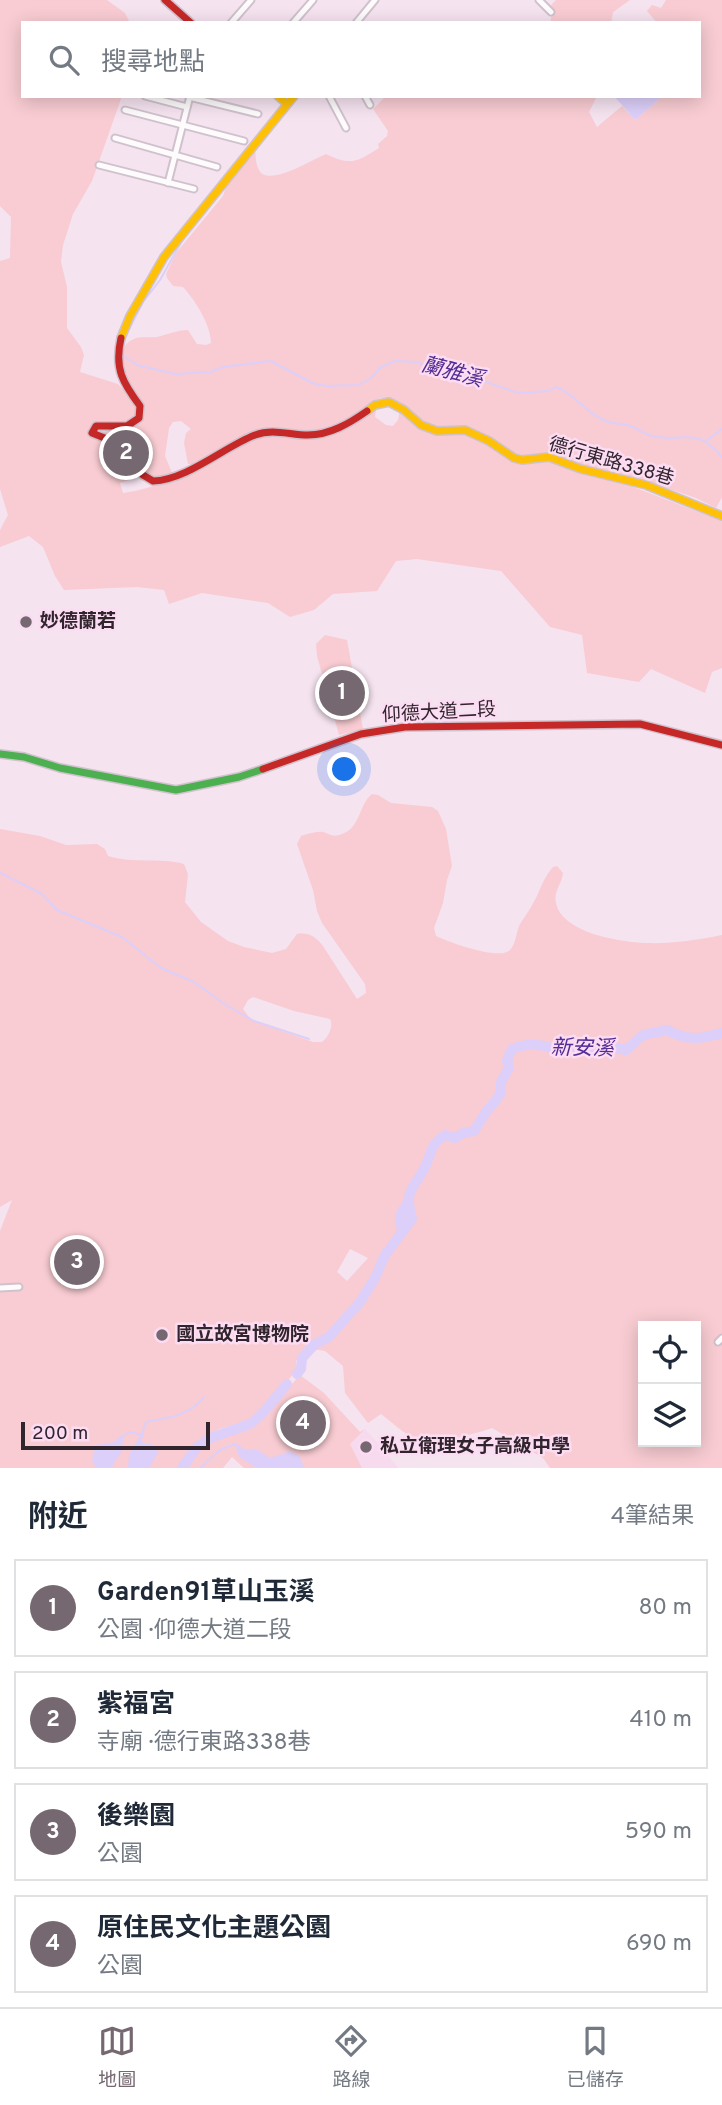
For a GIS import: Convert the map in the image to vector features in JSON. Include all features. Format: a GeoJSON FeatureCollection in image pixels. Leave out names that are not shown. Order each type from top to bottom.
{"type":"FeatureCollection","features":[{"type":"Feature","properties":{"kind":"street"},"geometry":{"type":"LineString","coordinates":[[165,0],[189,21]]}},
{"type":"Feature","properties":{"kind":"street"},"geometry":{"type":"LineString","coordinates":[[233,21],[251,0]]}},
{"type":"Feature","properties":{"kind":"street"},"geometry":{"type":"LineString","coordinates":[[295,21],[313,0]]}},
{"type":"Feature","properties":{"kind":"street"},"geometry":{"type":"LineString","coordinates":[[358,21],[375,0]]}},
{"type":"Feature","properties":{"kind":"street"},"geometry":{"type":"LineString","coordinates":[[539,0],[551,12]]}},
{"type":"Feature","properties":{"kind":"street"},"geometry":{"type":"LineString","coordinates":[[153,98],[187,107]]}},
{"type":"Feature","properties":{"kind":"street"},"geometry":{"type":"LineString","coordinates":[[168,183],[190,98]]}},
{"type":"Feature","properties":{"kind":"street"},"geometry":{"type":"LineString","coordinates":[[194,98],[258,114]]}},
{"type":"Feature","properties":{"kind":"street"},"geometry":{"type":"LineString","coordinates":[[280,98],[288,104]]}},
{"type":"Feature","properties":{"kind":"street","name":"德行東路338巷"},"geometry":{"type":"LineString","coordinates":[[292,98],[164,257],[156,276],[138,299],[124,327],[119,347],[121,371],[127,389],[140,406],[140,415],[131,425],[96,426],[92,431],[97,436],[120,446],[143,475],[153,481],[180,474],[257,435],[281,431],[308,435],[331,431],[343,427],[375,405],[389,402],[404,410],[421,425],[437,431],[465,430],[489,441],[514,458],[522,460],[549,457],[581,469],[646,485],[722,516]]}},
{"type":"Feature","properties":{"kind":"street"},"geometry":{"type":"LineString","coordinates":[[330,98],[345,128]]}},
{"type":"Feature","properties":{"kind":"street"},"geometry":{"type":"LineString","coordinates":[[366,98],[370,104]]}},
{"type":"Feature","properties":{"kind":"street"},"geometry":{"type":"LineString","coordinates":[[125,110],[244,141]]}},
{"type":"Feature","properties":{"kind":"street"},"geometry":{"type":"LineString","coordinates":[[115,138],[217,167]]}},
{"type":"Feature","properties":{"kind":"street"},"geometry":{"type":"LineString","coordinates":[[99,165],[194,189]]}},
{"type":"Feature","properties":{"kind":"street","name":"仰德大道二段"},"geometry":{"type":"LineString","coordinates":[[0,754],[176,790],[239,777],[361,734],[405,727],[640,724],[722,745]]}},
{"type":"Feature","properties":{"kind":"street"},"geometry":{"type":"LineString","coordinates":[[0,1288],[19,1287]]}},
{"type":"Feature","properties":{"kind":"shaded area"},"geometry":{"type":"Polygon","coordinates":[[[0,0],[107,0],[125,13],[129,21],[21,21],[21,98],[121,98],[92,181],[73,214],[63,245],[61,262],[67,287],[67,328],[84,355],[80,372],[118,384],[137,404],[137,415],[128,424],[96,425],[90,434],[116,446],[137,471],[132,479],[120,483],[123,493],[175,479],[259,438],[323,436],[350,425],[376,408],[375,417],[386,425],[393,426],[398,420],[400,410],[418,427],[465,432],[520,462],[545,461],[631,486],[722,521],[722,668],[712,672],[705,693],[651,669],[639,682],[587,673],[582,635],[550,627],[501,571],[417,559],[396,561],[377,591],[333,594],[314,610],[290,617],[268,603],[202,593],[169,604],[164,590],[137,587],[64,590],[43,547],[29,536],[0,547],[0,530],[8,515],[0,489],[0,261],[10,258],[11,217],[0,206],[0,0]]]}},
{"type":"Feature","properties":{"kind":"shaded area"},"geometry":{"type":"Polygon","coordinates":[[[556,0],[630,0],[613,12],[611,21],[550,21],[553,9],[551,5],[556,0]]]}},
{"type":"Feature","properties":{"kind":"shaded area"},"geometry":{"type":"Polygon","coordinates":[[[666,0],[722,0],[722,497],[716,508],[696,498],[640,479],[604,472],[550,455],[522,457],[465,427],[439,429],[423,423],[392,398],[373,401],[340,426],[304,433],[274,427],[259,430],[192,464],[188,464],[184,443],[186,433],[191,429],[181,421],[173,422],[169,428],[165,456],[172,473],[162,476],[148,474],[119,442],[96,434],[96,428],[130,428],[137,424],[142,413],[124,374],[122,353],[126,345],[136,338],[188,330],[197,344],[211,343],[208,328],[197,306],[183,287],[173,286],[166,274],[176,253],[223,196],[227,184],[255,149],[259,170],[264,175],[271,176],[291,171],[326,154],[354,161],[379,148],[378,144],[387,136],[388,131],[373,109],[384,98],[596,98],[589,112],[597,127],[622,106],[635,120],[661,98],[701,98],[701,21],[655,21],[647,11],[652,5],[661,8],[666,0]]]}},
{"type":"Feature","properties":{"kind":"shaded area"},"geometry":{"type":"Polygon","coordinates":[[[616,98],[661,98],[635,120],[616,98]]]}},
{"type":"Feature","properties":{"kind":"shaded area"},"geometry":{"type":"Polygon","coordinates":[[[325,635],[347,640],[363,729],[339,735],[317,656],[316,644],[325,635]]]}},
{"type":"Feature","properties":{"kind":"shaded area"},"geometry":{"type":"Polygon","coordinates":[[[372,794],[391,803],[432,807],[438,811],[446,829],[452,866],[434,928],[436,936],[451,942],[485,952],[504,953],[510,950],[520,924],[546,877],[553,867],[557,866],[563,873],[556,903],[569,922],[580,929],[622,941],[646,943],[722,935],[722,1468],[550,1468],[543,1458],[492,1428],[443,1439],[414,1437],[381,1414],[368,1423],[345,1393],[343,1366],[325,1351],[308,1348],[296,1361],[297,1370],[261,1410],[249,1420],[219,1429],[198,1441],[182,1468],[0,1468],[0,1231],[12,1200],[0,1207],[0,829],[40,836],[66,845],[97,844],[105,849],[108,856],[117,858],[184,864],[188,874],[185,902],[201,922],[228,941],[272,953],[286,949],[297,934],[312,936],[323,946],[357,999],[366,993],[365,984],[322,923],[297,844],[301,836],[312,833],[323,832],[335,836],[346,832],[355,823],[372,794]],[[253,997],[243,1009],[251,1020],[313,1042],[322,1042],[326,1038],[330,1032],[330,1019],[294,1011],[253,997]],[[350,1249],[337,1272],[347,1281],[368,1258],[350,1249]]]}},
{"type":"Feature","properties":{"kind":"shaded area"},"geometry":{"type":"Polygon","coordinates":[[[300,1375],[324,1393],[360,1432],[365,1429],[350,1444],[362,1468],[244,1468],[232,1457],[223,1468],[187,1468],[199,1449],[212,1440],[249,1428],[262,1418],[300,1375]]]}},
{"type":"Feature","properties":{"kind":"shaded area","name":"私立衛理女子高級中學"},"geometry":{"type":"Polygon","coordinates":[[[365,1429],[398,1468],[362,1468],[350,1444],[365,1429]]]}},
{"type":"Feature","properties":{"kind":"shaded area"},"geometry":{"type":"Polygon","coordinates":[[[141,1434],[144,1436],[141,1440],[157,1447],[158,1453],[149,1468],[128,1468],[129,1455],[141,1434]]]}},
{"type":"Feature","properties":{"kind":"shaded area"},"geometry":{"type":"Polygon","coordinates":[[[121,1436],[122,1451],[111,1468],[96,1468],[92,1460],[96,1445],[114,1442],[121,1436]]]}},
{"type":"Feature","properties":{"kind":"shaded area"},"geometry":{"type":"Polygon","coordinates":[[[235,1443],[244,1449],[258,1450],[270,1458],[291,1451],[300,1457],[304,1468],[257,1468],[239,1457],[235,1443]]]}},
{"type":"Feature","properties":{"kind":"waterway","name":"蘭雅溪"},"geometry":{"type":"LineString","coordinates":[[125,337],[143,302],[160,280],[182,241]]}},
{"type":"Feature","properties":{"kind":"waterway","name":"蘭雅溪"},"geometry":{"type":"LineString","coordinates":[[123,356],[137,365],[175,374],[211,372],[223,367],[271,361],[312,383],[326,386],[359,385],[371,378],[381,367],[395,361],[417,362],[437,370],[449,369],[518,393],[549,391],[556,387],[606,421],[630,426],[652,436],[696,438],[704,441],[722,457]]}},
{"type":"Feature","properties":{"kind":"waterway","name":"蘭雅溪"},"geometry":{"type":"LineString","coordinates":[[706,441],[722,429]]}},
{"type":"Feature","properties":{"kind":"waterway"},"geometry":{"type":"LineString","coordinates":[[0,873],[42,894],[57,910],[122,937],[161,968],[194,982],[254,1021],[309,1039]]}},
{"type":"Feature","properties":{"kind":"waterway","name":"新安溪"},"geometry":{"type":"LineString","coordinates":[[297,1374],[301,1369],[302,1358],[315,1344],[329,1337],[360,1302],[385,1255],[412,1219],[409,1195],[434,1146],[445,1135],[455,1138],[474,1131],[500,1095],[501,1082],[509,1068],[507,1060],[512,1049],[537,1045],[562,1052],[573,1045],[585,1049],[606,1046],[626,1050],[643,1035],[667,1030],[694,1038],[722,1033]]}},
{"type":"Feature","properties":{"kind":"waterway","name":"新安溪"},"geometry":{"type":"LineString","coordinates":[[402,1230],[400,1216],[408,1203]]}},
{"type":"Feature","properties":{"kind":"waterway","name":"新安溪"},"geometry":{"type":"LineString","coordinates":[[182,1468],[197,1447],[210,1438],[250,1424],[287,1384]]}},
{"type":"Feature","properties":{"kind":"waterway"},"geometry":{"type":"LineString","coordinates":[[121,1437],[130,1432],[142,1435],[145,1424],[149,1421],[186,1412],[204,1397]]}},
{"type":"Feature","properties":{"kind":"waterway"},"geometry":{"type":"LineString","coordinates":[[200,1468],[220,1450],[235,1444]]}},
{"type":"Feature","properties":{"kind":"traffic: fast"},"geometry":{"type":"LineString","coordinates":[[0,754],[176,790],[239,777],[263,769]]}},
{"type":"Feature","properties":{"kind":"traffic: slow"},"geometry":{"type":"LineString","coordinates":[[280,98],[287,104]]}},
{"type":"Feature","properties":{"kind":"traffic: slow"},"geometry":{"type":"LineString","coordinates":[[121,338],[130,316],[164,257],[292,98]]}},
{"type":"Feature","properties":{"kind":"traffic: slow"},"geometry":{"type":"LineString","coordinates":[[367,411],[375,405],[389,402],[404,410],[421,425],[437,431],[465,430],[489,441],[514,458],[522,460],[549,457],[581,469],[646,485],[722,516]]}},
{"type":"Feature","properties":{"kind":"traffic: jam"},"geometry":{"type":"LineString","coordinates":[[165,0],[189,21]]}},
{"type":"Feature","properties":{"kind":"traffic: jam"},"geometry":{"type":"LineString","coordinates":[[121,338],[119,367],[125,383],[140,406],[139,418],[127,426],[96,426],[92,433],[117,443],[143,475],[153,481],[179,475],[255,435],[268,432],[308,435],[324,433],[347,424],[367,411]]}},
{"type":"Feature","properties":{"kind":"traffic: jam"},"geometry":{"type":"LineString","coordinates":[[263,769],[361,734],[405,727],[640,724],[722,745]]}},
{"type":"Feature","properties":{"kind":"place","name":"紫福宮"},"geometry":{"type":"Point","coordinates":[126,453]}},
{"type":"Feature","properties":{"kind":"place","name":"妙德蘭若"},"geometry":{"type":"Point","coordinates":[26,622]}},
{"type":"Feature","properties":{"kind":"place","name":"Garden91草山玉溪"},"geometry":{"type":"Point","coordinates":[342,693]}},
{"type":"Feature","properties":{"kind":"place","name":"後樂園"},"geometry":{"type":"Point","coordinates":[77,1262]}},
{"type":"Feature","properties":{"kind":"place","name":"國立故宮博物院"},"geometry":{"type":"Point","coordinates":[162,1335]}},
{"type":"Feature","properties":{"kind":"place","name":"原住民文化主題公園"},"geometry":{"type":"Point","coordinates":[303,1423]}},
{"type":"Feature","properties":{"kind":"place","name":"私立衛理女子高級中學"},"geometry":{"type":"Point","coordinates":[366,1447]}}]}
